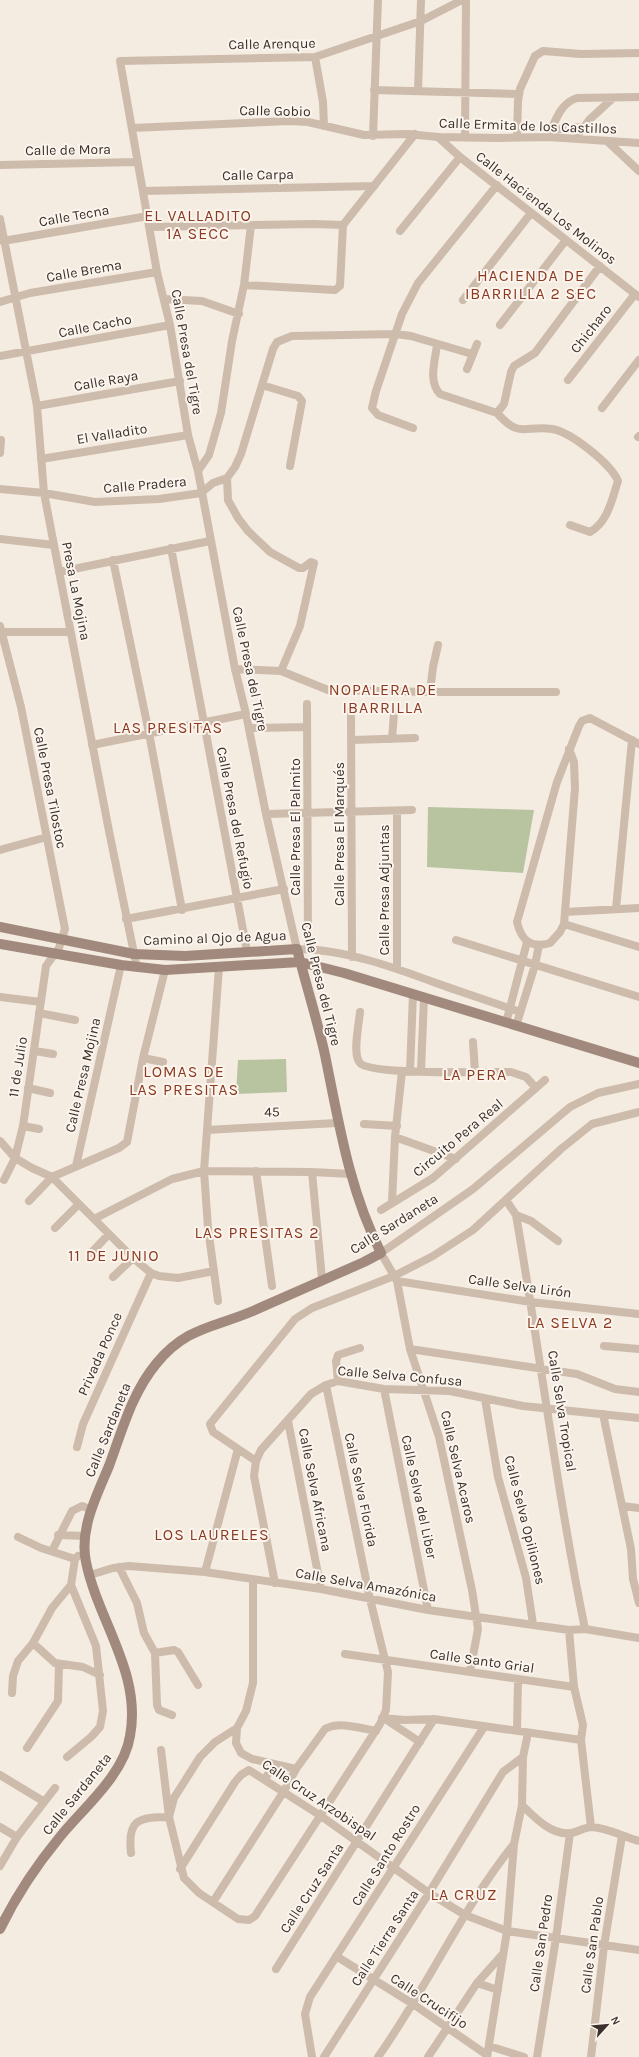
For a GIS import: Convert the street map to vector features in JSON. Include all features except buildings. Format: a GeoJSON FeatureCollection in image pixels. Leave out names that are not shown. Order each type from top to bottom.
{"type":"FeatureCollection","features":[{"type":"Feature","properties":{"kind":"street"},"geometry":{"type":"LineString","coordinates":[[373,136],[375,38],[378,0]]}},
{"type":"Feature","properties":{"kind":"street"},"geometry":{"type":"LineString","coordinates":[[418,92],[421,0]]}},
{"type":"Feature","properties":{"kind":"street","name":"Calle Arenque"},"geometry":{"type":"LineString","coordinates":[[120,61],[315,57],[375,38],[421,21],[462,0]]}},
{"type":"Feature","properties":{"kind":"street"},"geometry":{"type":"LineString","coordinates":[[465,138],[466,0]]}},
{"type":"Feature","properties":{"kind":"street"},"geometry":{"type":"LineString","coordinates":[[517,138],[519,94],[533,59],[539,53],[542,51],[581,54],[639,53]]}},
{"type":"Feature","properties":{"kind":"street"},"geometry":{"type":"LineString","coordinates":[[315,57],[323,102],[324,126]]}},
{"type":"Feature","properties":{"kind":"street","name":"Calle Presa del Tigre"},"geometry":{"type":"LineString","coordinates":[[120,61],[157,272],[170,325],[188,435],[198,471],[235,669],[249,728],[266,814],[300,962],[321,1036],[337,1123],[350,1174],[361,1210],[383,1257],[394,1276]]}},
{"type":"Feature","properties":{"kind":"street"},"geometry":{"type":"LineString","coordinates":[[374,90],[519,94]]}},
{"type":"Feature","properties":{"kind":"street"},"geometry":{"type":"LineString","coordinates":[[549,134],[563,106],[567,102],[577,98],[639,97]]}},
{"type":"Feature","properties":{"kind":"street"},"geometry":{"type":"LineString","coordinates":[[576,138],[582,127],[613,98]]}},
{"type":"Feature","properties":{"kind":"street","name":"Calle Gobio"},"geometry":{"type":"LineString","coordinates":[[132,128],[270,121],[308,122],[355,134],[373,136],[416,134]]}},
{"type":"Feature","properties":{"kind":"street"},"geometry":{"type":"LineString","coordinates":[[549,134],[582,127]]}},
{"type":"Feature","properties":{"kind":"street"},"geometry":{"type":"LineString","coordinates":[[244,285],[335,290],[340,286],[343,225],[416,134]]}},
{"type":"Feature","properties":{"kind":"street","name":"Calle Ermita de los Castillos"},"geometry":{"type":"LineString","coordinates":[[416,134],[438,137],[465,138],[517,138],[549,134],[576,138],[639,143]]}},
{"type":"Feature","properties":{"kind":"street","name":"Calle Hacienda Los Molinos"},"geometry":{"type":"LineString","coordinates":[[438,137],[531,213],[637,296]]}},
{"type":"Feature","properties":{"kind":"street"},"geometry":{"type":"LineString","coordinates":[[607,141],[639,171]]}},
{"type":"Feature","properties":{"kind":"street"},"geometry":{"type":"LineString","coordinates":[[400,231],[460,156]]}},
{"type":"Feature","properties":{"kind":"street","name":"Calle de Mora"},"geometry":{"type":"LineString","coordinates":[[0,165],[137,162]]}},
{"type":"Feature","properties":{"kind":"street"},"geometry":{"type":"LineString","coordinates":[[413,428],[378,415],[372,408],[376,391],[390,355],[402,314],[418,283],[497,185]]}},
{"type":"Feature","properties":{"kind":"street","name":"Calle Carpa"},"geometry":{"type":"LineString","coordinates":[[143,191],[374,186]]}},
{"type":"Feature","properties":{"kind":"street"},"geometry":{"type":"LineString","coordinates":[[463,300],[531,213]]}},
{"type":"Feature","properties":{"kind":"street","name":"Calle Tecna"},"geometry":{"type":"LineString","coordinates":[[3,241],[148,216]]}},
{"type":"Feature","properties":{"kind":"street","name":"Presa La Mojina"},"geometry":{"type":"LineString","coordinates":[[0,219],[3,241],[37,406],[44,493],[126,919],[137,968]]}},
{"type":"Feature","properties":{"kind":"street"},"geometry":{"type":"LineString","coordinates":[[198,471],[209,454],[218,428],[232,342],[244,285],[250,225]]}},
{"type":"Feature","properties":{"kind":"street"},"geometry":{"type":"LineString","coordinates":[[150,227],[343,225]]}},
{"type":"Feature","properties":{"kind":"street"},"geometry":{"type":"LineString","coordinates":[[500,325],[566,240]]}},
{"type":"Feature","properties":{"kind":"street"},"geometry":{"type":"LineString","coordinates":[[497,413],[504,404],[514,366],[535,353],[600,266]]}},
{"type":"Feature","properties":{"kind":"street","name":"Calle Brema"},"geometry":{"type":"LineString","coordinates":[[0,302],[15,299],[30,293],[157,272]]}},
{"type":"Feature","properties":{"kind":"street","name":"Chicharo"},"geometry":{"type":"LineString","coordinates":[[568,380],[637,296]]}},
{"type":"Feature","properties":{"kind":"street"},"geometry":{"type":"LineString","coordinates":[[164,299],[202,301],[239,314]]}},
{"type":"Feature","properties":{"kind":"street","name":"Calle Cacho"},"geometry":{"type":"LineString","coordinates":[[0,356],[170,325]]}},
{"type":"Feature","properties":{"kind":"street"},"geometry":{"type":"LineString","coordinates":[[201,492],[213,483],[227,478],[235,468],[241,454],[273,349],[277,342],[283,338],[292,336],[396,334],[411,336],[437,345],[472,354]]}},
{"type":"Feature","properties":{"kind":"street"},"geometry":{"type":"LineString","coordinates":[[467,369],[477,344]]}},
{"type":"Feature","properties":{"kind":"street"},"geometry":{"type":"LineString","coordinates":[[437,345],[433,379],[436,390],[440,394],[497,413],[512,428],[526,430],[552,429],[560,432],[582,444],[615,474],[618,481],[607,513],[596,529],[590,532],[570,525]]}},
{"type":"Feature","properties":{"kind":"street"},"geometry":{"type":"LineString","coordinates":[[602,408],[639,360]]}},
{"type":"Feature","properties":{"kind":"street","name":"Calle Raya"},"geometry":{"type":"LineString","coordinates":[[37,406],[180,381]]}},
{"type":"Feature","properties":{"kind":"street"},"geometry":{"type":"LineString","coordinates":[[262,385],[298,396],[302,401],[290,466]]}},
{"type":"Feature","properties":{"kind":"street","name":"El Valladito"},"geometry":{"type":"LineString","coordinates":[[41,459],[188,435]]}},
{"type":"Feature","properties":{"kind":"street"},"geometry":{"type":"LineString","coordinates":[[0,453],[1,440]]}},
{"type":"Feature","properties":{"kind":"street"},"geometry":{"type":"LineString","coordinates":[[227,478],[228,500],[238,518],[248,531],[270,552],[299,568],[307,566],[310,562],[314,563],[300,626],[289,656],[281,671]]}},
{"type":"Feature","properties":{"kind":"street","name":"Calle Pradera"},"geometry":{"type":"LineString","coordinates":[[0,489],[44,493],[95,502],[159,499],[201,492]]}},
{"type":"Feature","properties":{"kind":"street"},"geometry":{"type":"LineString","coordinates":[[0,539],[54,545]]}},
{"type":"Feature","properties":{"kind":"street"},"geometry":{"type":"LineString","coordinates":[[59,572],[210,541]]}},
{"type":"Feature","properties":{"kind":"street","name":"Calle Presa del Refugio"},"geometry":{"type":"LineString","coordinates":[[171,548],[203,723],[248,951]]}},
{"type":"Feature","properties":{"kind":"street"},"geometry":{"type":"LineString","coordinates":[[113,560],[149,733],[182,910]]}},
{"type":"Feature","properties":{"kind":"street"},"geometry":{"type":"LineString","coordinates":[[1,630],[70,632]]}},
{"type":"Feature","properties":{"kind":"street","name":"Calle Presa Tilostoc"},"geometry":{"type":"LineString","coordinates":[[1,630],[20,707],[65,929],[62,941],[54,954]]}},
{"type":"Feature","properties":{"kind":"street"},"geometry":{"type":"LineString","coordinates":[[430,692],[433,667],[438,645]]}},
{"type":"Feature","properties":{"kind":"street"},"geometry":{"type":"LineString","coordinates":[[235,669],[281,671],[290,673],[313,685],[328,690],[556,692]]}},
{"type":"Feature","properties":{"kind":"street","name":"Calle Presa El Palmito"},"geometry":{"type":"LineString","coordinates":[[307,704],[308,949]]}},
{"type":"Feature","properties":{"kind":"street","name":"Calle Presa El Marqués"},"geometry":{"type":"LineString","coordinates":[[351,710],[352,957]]}},
{"type":"Feature","properties":{"kind":"street"},"geometry":{"type":"LineString","coordinates":[[392,739],[394,713]]}},
{"type":"Feature","properties":{"kind":"street"},"geometry":{"type":"LineString","coordinates":[[92,745],[246,714]]}},
{"type":"Feature","properties":{"kind":"street"},"geometry":{"type":"LineString","coordinates":[[569,748],[574,762],[575,788],[564,924],[560,932],[550,943],[539,945],[527,942],[520,932],[517,922],[557,782],[569,748],[579,726],[582,722],[590,718],[636,742],[616,909]]}},
{"type":"Feature","properties":{"kind":"street"},"geometry":{"type":"LineString","coordinates":[[249,728],[307,727]]}},
{"type":"Feature","properties":{"kind":"street"},"geometry":{"type":"LineString","coordinates":[[352,740],[415,738]]}},
{"type":"Feature","properties":{"kind":"street"},"geometry":{"type":"LineString","coordinates":[[266,814],[352,813],[412,810]]}},
{"type":"Feature","properties":{"kind":"street","name":"Calle Presa Adjuntas"},"geometry":{"type":"LineString","coordinates":[[397,811],[397,968]]}},
{"type":"Feature","properties":{"kind":"street"},"geometry":{"type":"LineString","coordinates":[[0,850],[47,837]]}},
{"type":"Feature","properties":{"kind":"street"},"geometry":{"type":"LineString","coordinates":[[126,919],[182,910],[284,889]]}},
{"type":"Feature","properties":{"kind":"street"},"geometry":{"type":"LineString","coordinates":[[565,912],[639,908]]}},
{"type":"Feature","properties":{"kind":"street"},"geometry":{"type":"LineString","coordinates":[[564,924],[639,947]]}},
{"type":"Feature","properties":{"kind":"street","name":"Camino al Ojo de Agua"},"geometry":{"type":"LineString","coordinates":[[0,927],[62,941],[134,954],[185,956],[248,951],[308,949],[352,957],[397,968],[520,1012]]}},
{"type":"Feature","properties":{"kind":"street"},"geometry":{"type":"LineString","coordinates":[[456,940],[639,997]]}},
{"type":"Feature","properties":{"kind":"street"},"geometry":{"type":"LineString","coordinates":[[506,1023],[527,942]]}},
{"type":"Feature","properties":{"kind":"street","name":"Camino al Ojo de Agua"},"geometry":{"type":"LineString","coordinates":[[0,944],[137,968],[165,970],[300,962],[344,973],[639,1063]]}},
{"type":"Feature","properties":{"kind":"street"},"geometry":{"type":"LineString","coordinates":[[516,1026],[535,965],[539,945]]}},
{"type":"Feature","properties":{"kind":"street","name":"11 de Julio"},"geometry":{"type":"LineString","coordinates":[[4,1180],[16,1158],[23,1126],[35,1051],[46,966],[54,954]]}},
{"type":"Feature","properties":{"kind":"street","name":"Calle Presa Mojina"},"geometry":{"type":"LineString","coordinates":[[76,1166],[121,965]]}},
{"type":"Feature","properties":{"kind":"street"},"geometry":{"type":"LineString","coordinates":[[218,1301],[205,1197],[204,1171],[219,968]]}},
{"type":"Feature","properties":{"kind":"street"},"geometry":{"type":"LineString","coordinates":[[29,1201],[52,1177],[124,1145],[128,1135],[143,1058],[165,970]]}},
{"type":"Feature","properties":{"kind":"street","name":"Circuito Pera Real"},"geometry":{"type":"LineString","coordinates":[[392,1202],[395,1137],[406,1071],[413,994]]}},
{"type":"Feature","properties":{"kind":"street"},"geometry":{"type":"LineString","coordinates":[[0,997],[41,1002]]}},
{"type":"Feature","properties":{"kind":"street"},"geometry":{"type":"LineString","coordinates":[[420,1071],[424,997]]}},
{"type":"Feature","properties":{"kind":"street"},"geometry":{"type":"LineString","coordinates":[[360,1012],[357,1058],[365,1067],[406,1071],[519,1073],[526,1077],[536,1088]]}},
{"type":"Feature","properties":{"kind":"street"},"geometry":{"type":"LineString","coordinates":[[39,1014],[75,1020]]}},
{"type":"Feature","properties":{"kind":"street"},"geometry":{"type":"LineString","coordinates":[[473,1042],[475,1072]]}},
{"type":"Feature","properties":{"kind":"street"},"geometry":{"type":"LineString","coordinates":[[35,1051],[53,1054]]}},
{"type":"Feature","properties":{"kind":"street"},"geometry":{"type":"LineString","coordinates":[[143,1058],[163,1062]]}},
{"type":"Feature","properties":{"kind":"street","name":"Circuito Pera Real"},"geometry":{"type":"LineString","coordinates":[[381,1210],[433,1178],[545,1080]]}},
{"type":"Feature","properties":{"kind":"street","name":"Calle Sardaneta"},"geometry":{"type":"LineString","coordinates":[[0,1929],[12,1905],[32,1874],[58,1838],[114,1774],[128,1748],[132,1712],[128,1676],[90,1575],[84,1551],[92,1510],[135,1398],[145,1378],[168,1350],[178,1341],[194,1331],[254,1311],[322,1279],[383,1257],[473,1189],[570,1107],[598,1093],[639,1084]]}},
{"type":"Feature","properties":{"kind":"street"},"geometry":{"type":"LineString","coordinates":[[28,1088],[50,1093]]}},
{"type":"Feature","properties":{"kind":"street"},"geometry":{"type":"LineString","coordinates":[[275,1583],[254,1476],[256,1460],[213,1432],[210,1426],[211,1421],[295,1319],[312,1308],[394,1276],[458,1240],[482,1222],[592,1124],[626,1114],[639,1112]]}},
{"type":"Feature","properties":{"kind":"street"},"geometry":{"type":"LineString","coordinates":[[626,1114],[639,1118]]}},
{"type":"Feature","properties":{"kind":"street","name":"45"},"geometry":{"type":"LineString","coordinates":[[207,1130],[337,1123]]}},
{"type":"Feature","properties":{"kind":"street"},"geometry":{"type":"LineString","coordinates":[[364,1124],[397,1126]]}},
{"type":"Feature","properties":{"kind":"street"},"geometry":{"type":"LineString","coordinates":[[23,1126],[39,1129]]}},
{"type":"Feature","properties":{"kind":"street"},"geometry":{"type":"LineString","coordinates":[[395,1137],[456,1159]]}},
{"type":"Feature","properties":{"kind":"street"},"geometry":{"type":"LineString","coordinates":[[0,1141],[16,1158],[32,1168],[52,1177],[133,1258],[151,1273],[159,1276],[178,1278],[214,1271]]}},
{"type":"Feature","properties":{"kind":"street"},"geometry":{"type":"LineString","coordinates":[[94,1219],[172,1179],[204,1171],[312,1172],[350,1174]]}},
{"type":"Feature","properties":{"kind":"street"},"geometry":{"type":"LineString","coordinates":[[256,1171],[272,1286]]}},
{"type":"Feature","properties":{"kind":"street"},"geometry":{"type":"LineString","coordinates":[[312,1172],[322,1279]]}},
{"type":"Feature","properties":{"kind":"street","name":"Calle Selva Tropical"},"geometry":{"type":"LineString","coordinates":[[506,1200],[516,1215],[576,1583],[585,1629]]}},
{"type":"Feature","properties":{"kind":"street"},"geometry":{"type":"LineString","coordinates":[[56,1228],[79,1204]]}},
{"type":"Feature","properties":{"kind":"street"},"geometry":{"type":"LineString","coordinates":[[516,1215],[531,1221],[558,1241]]}},
{"type":"Feature","properties":{"kind":"street"},"geometry":{"type":"LineString","coordinates":[[91,1253],[109,1234]]}},
{"type":"Feature","properties":{"kind":"street"},"geometry":{"type":"LineString","coordinates":[[113,1277],[133,1258]]}},
{"type":"Feature","properties":{"kind":"street","name":"Privada Ponce"},"geometry":{"type":"LineString","coordinates":[[77,1447],[82,1424],[151,1273]]}},
{"type":"Feature","properties":{"kind":"street","name":"Calle Selva Lirón"},"geometry":{"type":"LineString","coordinates":[[394,1276],[531,1302],[639,1314]]}},
{"type":"Feature","properties":{"kind":"street","name":"Calle Selva Acaros"},"geometry":{"type":"LineString","coordinates":[[394,1276],[410,1349],[439,1436],[477,1616],[478,1629],[470,1672]]}},
{"type":"Feature","properties":{"kind":"street"},"geometry":{"type":"LineString","coordinates":[[604,1346],[639,1349]]}},
{"type":"Feature","properties":{"kind":"street"},"geometry":{"type":"LineString","coordinates":[[338,1381],[336,1361],[341,1354],[360,1348]]}},
{"type":"Feature","properties":{"kind":"street"},"geometry":{"type":"LineString","coordinates":[[410,1349],[577,1374],[615,1389],[639,1392]]}},
{"type":"Feature","properties":{"kind":"street","name":"Calle Selva Confusa"},"geometry":{"type":"LineString","coordinates":[[256,1460],[262,1450],[311,1394],[326,1385],[338,1381],[384,1389],[450,1391],[484,1399],[548,1409],[639,1418]]}},
{"type":"Feature","properties":{"kind":"street","name":"Calle Selva Florida"},"geometry":{"type":"LineString","coordinates":[[326,1385],[370,1599],[388,1672],[384,1714]]}},
{"type":"Feature","properties":{"kind":"street","name":"Calle Selva del Liber"},"geometry":{"type":"LineString","coordinates":[[384,1389],[428,1610]]}},
{"type":"Feature","properties":{"kind":"street","name":"Calle Selva Opiliones"},"geometry":{"type":"LineString","coordinates":[[484,1399],[498,1477],[525,1571],[533,1624]]}},
{"type":"Feature","properties":{"kind":"street"},"geometry":{"type":"LineString","coordinates":[[603,1414],[622,1506],[635,1549],[633,1561],[634,1579],[639,1603]]}},
{"type":"Feature","properties":{"kind":"street","name":"Calle Selva Africana"},"geometry":{"type":"LineString","coordinates":[[288,1421],[321,1589]]}},
{"type":"Feature","properties":{"kind":"street"},"geometry":{"type":"LineString","coordinates":[[205,1572],[238,1449]]}},
{"type":"Feature","properties":{"kind":"street"},"geometry":{"type":"LineString","coordinates":[[52,1551],[58,1535],[72,1511],[77,1507],[82,1506],[92,1510]]}},
{"type":"Feature","properties":{"kind":"street"},"geometry":{"type":"LineString","coordinates":[[622,1506],[639,1508]]}},
{"type":"Feature","properties":{"kind":"street"},"geometry":{"type":"LineString","coordinates":[[58,1535],[86,1536]]}},
{"type":"Feature","properties":{"kind":"street"},"geometry":{"type":"LineString","coordinates":[[18,1538],[75,1559]]}},
{"type":"Feature","properties":{"kind":"street"},"geometry":{"type":"LineString","coordinates":[[12,1693],[13,1676],[18,1661],[33,1642],[52,1608],[71,1585],[75,1559],[84,1551]]}},
{"type":"Feature","properties":{"kind":"street"},"geometry":{"type":"LineString","coordinates":[[633,1561],[639,1572]]}},
{"type":"Feature","properties":{"kind":"street"},"geometry":{"type":"LineString","coordinates":[[116,1567],[136,1603],[144,1633],[155,1653],[157,1706],[159,1710],[172,1715]]}},
{"type":"Feature","properties":{"kind":"street","name":"Calle Selva Amazónica"},"geometry":{"type":"LineString","coordinates":[[90,1575],[116,1567],[205,1572],[321,1589],[428,1610],[569,1630],[585,1629],[639,1638]]}},
{"type":"Feature","properties":{"kind":"street"},"geometry":{"type":"LineString","coordinates":[[253,1580],[253,1683],[246,1711],[237,1728],[236,1743],[241,1753],[252,1759],[296,1769]]}},
{"type":"Feature","properties":{"kind":"street"},"geometry":{"type":"LineString","coordinates":[[67,1757],[91,1737],[100,1727],[103,1711],[100,1674],[94,1638],[71,1585]]}},
{"type":"Feature","properties":{"kind":"street"},"geometry":{"type":"LineString","coordinates":[[569,1630],[574,1687],[583,1725],[581,1740],[591,1827]]}},
{"type":"Feature","properties":{"kind":"street"},"geometry":{"type":"LineString","coordinates":[[33,1642],[49,1658],[59,1665],[83,1667],[100,1674]]}},
{"type":"Feature","properties":{"kind":"street"},"geometry":{"type":"LineString","coordinates":[[155,1653],[174,1650],[178,1652],[198,1684]]}},
{"type":"Feature","properties":{"kind":"street","name":"Calle Santo Grial"},"geometry":{"type":"LineString","coordinates":[[345,1654],[574,1687]]}},
{"type":"Feature","properties":{"kind":"street"},"geometry":{"type":"LineString","coordinates":[[27,1748],[58,1701],[59,1665]]}},
{"type":"Feature","properties":{"kind":"street"},"geometry":{"type":"LineString","coordinates":[[517,1731],[518,1679]]}},
{"type":"Feature","properties":{"kind":"street"},"geometry":{"type":"LineString","coordinates":[[384,1714],[405,1720],[434,1719],[581,1740]]}},
{"type":"Feature","properties":{"kind":"street"},"geometry":{"type":"LineString","coordinates":[[161,1750],[169,1817],[180,1869],[189,1884],[213,1902],[238,1919],[249,1920],[255,1916],[322,1816],[376,1731],[384,1714]]}},
{"type":"Feature","properties":{"kind":"street"},"geometry":{"type":"LineString","coordinates":[[384,1714],[420,1742]]}},
{"type":"Feature","properties":{"kind":"street","name":"Calle Cruz Santa"},"geometry":{"type":"LineString","coordinates":[[276,1969],[434,1719]]}},
{"type":"Feature","properties":{"kind":"street"},"geometry":{"type":"LineString","coordinates":[[213,1902],[284,1792],[296,1769],[321,1734],[331,1726],[376,1731]]}},
{"type":"Feature","properties":{"kind":"street","name":"Calle Santo Rostro"},"geometry":{"type":"LineString","coordinates":[[312,2057],[305,2014],[310,1997],[484,1727]]}},
{"type":"Feature","properties":{"kind":"street"},"geometry":{"type":"LineString","coordinates":[[169,1817],[174,1798],[200,1757],[215,1742],[237,1728]]}},
{"type":"Feature","properties":{"kind":"street"},"geometry":{"type":"LineString","coordinates":[[487,2056],[506,1931],[514,1844],[522,1805],[524,1757],[528,1733]]}},
{"type":"Feature","properties":{"kind":"street","name":"Calle Tierra Santa"},"geometry":{"type":"LineString","coordinates":[[324,2057],[430,1893],[503,1772],[524,1757]]}},
{"type":"Feature","properties":{"kind":"street"},"geometry":{"type":"LineString","coordinates":[[265,1779],[274,1764]]}},
{"type":"Feature","properties":{"kind":"street","name":"Calle Cruz Arzobispal"},"geometry":{"type":"LineString","coordinates":[[180,1869],[241,1775],[250,1770],[322,1816],[430,1893],[465,1915],[506,1931],[639,1950]]}},
{"type":"Feature","properties":{"kind":"street"},"geometry":{"type":"LineString","coordinates":[[0,1775],[43,1801]]}},
{"type":"Feature","properties":{"kind":"street"},"geometry":{"type":"LineString","coordinates":[[0,1866],[17,1837],[43,1801],[55,1788]]}},
{"type":"Feature","properties":{"kind":"street"},"geometry":{"type":"LineString","coordinates":[[522,1805],[534,1817],[556,1831],[570,1833],[591,1827],[611,1831],[639,1841]]}},
{"type":"Feature","properties":{"kind":"street"},"geometry":{"type":"LineString","coordinates":[[131,1852],[129,1835],[139,1821],[154,1817],[169,1817]]}},
{"type":"Feature","properties":{"kind":"street"},"geometry":{"type":"LineString","coordinates":[[0,1827],[17,1837]]}},
{"type":"Feature","properties":{"kind":"street","name":"Calle San Pedro"},"geometry":{"type":"LineString","coordinates":[[537,2057],[556,1938],[570,1833]]}},
{"type":"Feature","properties":{"kind":"street","name":"Calle San Pablo"},"geometry":{"type":"LineString","coordinates":[[590,2057],[604,1946],[622,1836]]}},
{"type":"Feature","properties":{"kind":"street"},"geometry":{"type":"LineString","coordinates":[[378,2057],[413,2004],[465,1915],[500,1862],[514,1844]]}},
{"type":"Feature","properties":{"kind":"street"},"geometry":{"type":"LineString","coordinates":[[428,2057],[446,2027],[477,1983],[503,1954]]}},
{"type":"Feature","properties":{"kind":"street","name":"Calle Crucifijo"},"geometry":{"type":"LineString","coordinates":[[336,1956],[413,2004],[487,2056]]}},
{"type":"Feature","properties":{"kind":"street"},"geometry":{"type":"LineString","coordinates":[[477,1983],[498,1990]]}},
{"type":"Feature","properties":{"kind":"street"},"geometry":{"type":"LineString","coordinates":[[489,2046],[524,2057]]}},
{"type":"Feature","properties":{"kind":"green space"},"geometry":{"type":"Polygon","coordinates":[[[428,807],[534,810],[523,873],[427,867],[428,807]]]}},
{"type":"Feature","properties":{"kind":"green space"},"geometry":{"type":"Polygon","coordinates":[[[286,1059],[287,1092],[236,1094],[238,1060],[286,1059]]]}},
{"type":"Feature","properties":{"kind":"district","name":"EL VALLADITO 1A SECC"},"geometry":{"type":"Point","coordinates":[198,224]}},
{"type":"Feature","properties":{"kind":"district","name":"HACIENDA DE IBARRILLA 2 SEC"},"geometry":{"type":"Point","coordinates":[531,284]}},
{"type":"Feature","properties":{"kind":"district","name":"NOPALERA DE IBARRILLA"},"geometry":{"type":"Point","coordinates":[383,698]}},
{"type":"Feature","properties":{"kind":"district","name":"LAS PRESITAS"},"geometry":{"type":"Point","coordinates":[168,727]}},
{"type":"Feature","properties":{"kind":"district","name":"LA PERA"},"geometry":{"type":"Point","coordinates":[475,1074]}},
{"type":"Feature","properties":{"kind":"district","name":"LOMAS DE LAS PRESITAS"},"geometry":{"type":"Point","coordinates":[184,1080]}},
{"type":"Feature","properties":{"kind":"district","name":"LAS PRESITAS 2"},"geometry":{"type":"Point","coordinates":[257,1232]}},
{"type":"Feature","properties":{"kind":"district","name":"11 DE JUNIO"},"geometry":{"type":"Point","coordinates":[114,1255]}},
{"type":"Feature","properties":{"kind":"district","name":"LA SELVA 2"},"geometry":{"type":"Point","coordinates":[570,1322]}},
{"type":"Feature","properties":{"kind":"district","name":"LOS LAURELES"},"geometry":{"type":"Point","coordinates":[212,1534]}},
{"type":"Feature","properties":{"kind":"district","name":"LA CRUZ"},"geometry":{"type":"Point","coordinates":[464,1894]}}]}
